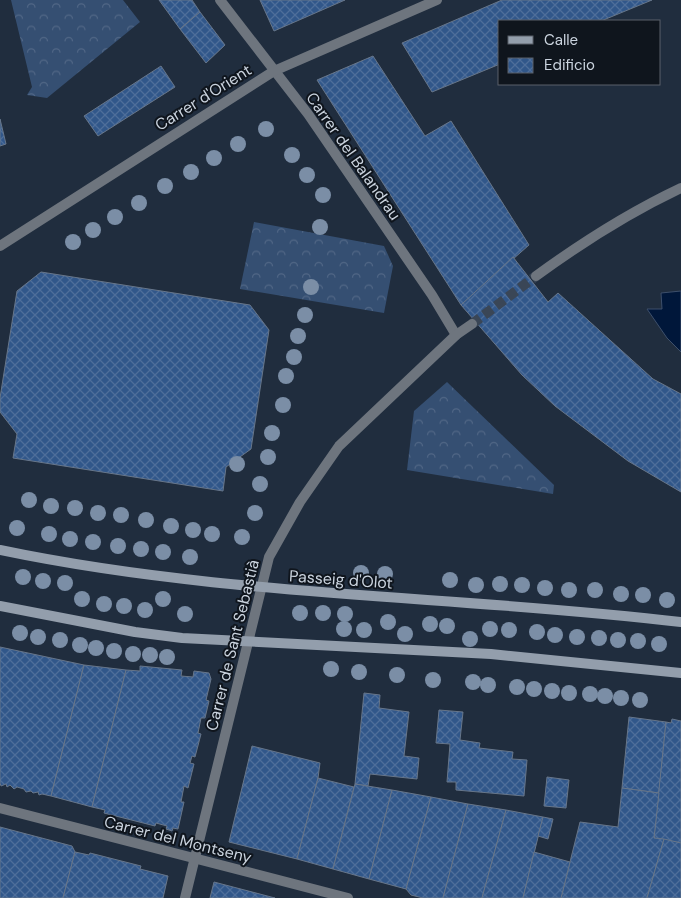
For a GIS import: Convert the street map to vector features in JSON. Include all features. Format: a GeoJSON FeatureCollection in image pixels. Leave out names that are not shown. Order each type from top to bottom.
{"type":"FeatureCollection","features":[{"type":"Feature","properties":{"kind":"main road","name":"Passeig d'Olot"},"geometry":{"type":"LineString","coordinates":[[0,550],[68,564],[145,576],[308,593],[498,605],[681,622]]}},
{"type":"Feature","properties":{"kind":"main road"},"geometry":{"type":"LineString","coordinates":[[0,606],[135,632],[250,642],[491,654],[681,673]]}},
{"type":"Feature","properties":{"kind":"street","name":"Carrer del Balandrau"},"geometry":{"type":"LineString","coordinates":[[220,0],[308,114],[432,295],[456,335]]}},
{"type":"Feature","properties":{"kind":"street","name":"Carrer d'Orient"},"geometry":{"type":"LineString","coordinates":[[0,246],[274,71],[437,0]]}},
{"type":"Feature","properties":{"kind":"street"},"geometry":{"type":"LineString","coordinates":[[536,276],[588,238],[637,208],[681,188]]}},
{"type":"Feature","properties":{"kind":"street","name":"Carrer de Sant Sebastià"},"geometry":{"type":"LineString","coordinates":[[185,898],[250,642],[269,557],[300,502],[339,446],[456,335],[472,324]]}},
{"type":"Feature","properties":{"kind":"street","name":"Carrer del Montseny"},"geometry":{"type":"LineString","coordinates":[[0,808],[348,898]]}},
{"type":"Feature","properties":{"kind":"green space"},"geometry":{"type":"Polygon","coordinates":[[[11,0],[123,0],[140,22],[47,98],[27,95],[32,87],[11,0]]]}},
{"type":"Feature","properties":{"kind":"green space"},"geometry":{"type":"Polygon","coordinates":[[[254,222],[384,246],[393,266],[384,313],[240,289],[254,222]]]}},
{"type":"Feature","properties":{"kind":"green space"},"geometry":{"type":"Polygon","coordinates":[[[447,382],[554,485],[553,494],[407,470],[414,411],[447,382]]]}},
{"type":"Feature","properties":{"kind":"shaded area"},"geometry":{"type":"Polygon","coordinates":[[[681,291],[681,352],[667,338],[647,309],[662,309],[661,293],[681,291]]]}},
{"type":"Feature","properties":{"kind":"building"},"geometry":{"type":"Polygon","coordinates":[[[159,0],[192,0],[200,12],[180,29],[159,0]]]}},
{"type":"Feature","properties":{"kind":"building"},"geometry":{"type":"Polygon","coordinates":[[[260,0],[345,0],[274,31],[260,0]]]}},
{"type":"Feature","properties":{"kind":"building"},"geometry":{"type":"Polygon","coordinates":[[[502,0],[652,0],[603,20],[498,20],[498,65],[432,92],[402,43],[502,0]]]}},
{"type":"Feature","properties":{"kind":"building"},"geometry":{"type":"Polygon","coordinates":[[[200,12],[225,45],[206,63],[180,29],[200,12]]]}},
{"type":"Feature","properties":{"kind":"building"},"geometry":{"type":"Polygon","coordinates":[[[373,56],[425,136],[451,121],[529,245],[461,305],[317,80],[373,56]]]}},
{"type":"Feature","properties":{"kind":"building"},"geometry":{"type":"Polygon","coordinates":[[[161,66],[175,87],[98,136],[84,116],[161,66]]]}},
{"type":"Feature","properties":{"kind":"building"},"geometry":{"type":"Polygon","coordinates":[[[0,119],[6,144],[0,146],[0,119]]]}},
{"type":"Feature","properties":{"kind":"building"},"geometry":{"type":"Polygon","coordinates":[[[513,257],[548,302],[558,293],[653,379],[681,394],[681,492],[628,461],[555,406],[522,375],[461,305],[513,257]]]}},
{"type":"Feature","properties":{"kind":"building"},"geometry":{"type":"Polygon","coordinates":[[[41,272],[250,305],[269,330],[251,449],[226,467],[223,491],[13,458],[17,434],[0,412],[0,398],[17,291],[41,272]]]}},
{"type":"Feature","properties":{"kind":"building"},"geometry":{"type":"Polygon","coordinates":[[[0,647],[84,665],[51,796],[39,795],[38,792],[26,792],[24,789],[17,787],[14,789],[10,785],[7,787],[6,784],[1,786],[0,647]]]}},
{"type":"Feature","properties":{"kind":"building"},"geometry":{"type":"Polygon","coordinates":[[[84,665],[126,670],[92,807],[51,796],[84,665]]]}},
{"type":"Feature","properties":{"kind":"building"},"geometry":{"type":"Polygon","coordinates":[[[140,666],[182,670],[181,676],[193,677],[194,671],[209,673],[211,679],[206,700],[209,701],[205,718],[201,718],[198,733],[201,734],[195,757],[192,756],[190,763],[194,764],[188,788],[184,786],[181,802],[184,802],[178,829],[173,828],[172,831],[166,829],[167,826],[156,823],[155,826],[104,813],[105,810],[92,807],[126,670],[140,671],[140,666]]]}},
{"type":"Feature","properties":{"kind":"building"},"geometry":{"type":"Polygon","coordinates":[[[364,693],[380,695],[379,708],[409,712],[404,756],[419,758],[417,779],[370,774],[368,786],[355,784],[364,693]]]}},
{"type":"Feature","properties":{"kind":"building"},"geometry":{"type":"Polygon","coordinates":[[[439,710],[463,712],[460,740],[480,743],[479,748],[513,752],[512,759],[527,760],[524,796],[456,790],[456,782],[447,782],[450,744],[436,743],[439,710]]]}},
{"type":"Feature","properties":{"kind":"building"},"geometry":{"type":"Polygon","coordinates":[[[629,717],[666,722],[659,793],[622,788],[629,717]]]}},
{"type":"Feature","properties":{"kind":"building"},"geometry":{"type":"Polygon","coordinates":[[[672,719],[681,721],[681,843],[654,838],[666,722],[671,723],[672,719]]]}},
{"type":"Feature","properties":{"kind":"building"},"geometry":{"type":"Polygon","coordinates":[[[252,746],[320,763],[318,778],[297,859],[229,842],[252,746]]]}},
{"type":"Feature","properties":{"kind":"building"},"geometry":{"type":"Polygon","coordinates":[[[547,777],[569,780],[566,808],[544,806],[547,777]]]}},
{"type":"Feature","properties":{"kind":"building"},"geometry":{"type":"Polygon","coordinates":[[[318,778],[354,787],[333,869],[297,859],[318,778]]]}},
{"type":"Feature","properties":{"kind":"building"},"geometry":{"type":"Polygon","coordinates":[[[355,784],[392,790],[369,879],[333,869],[355,784]]]}},
{"type":"Feature","properties":{"kind":"building"},"geometry":{"type":"Polygon","coordinates":[[[622,788],[659,793],[654,838],[664,839],[647,898],[561,898],[580,822],[618,827],[622,788]]]}},
{"type":"Feature","properties":{"kind":"building"},"geometry":{"type":"Polygon","coordinates":[[[392,790],[431,797],[406,889],[369,879],[392,790]]]}},
{"type":"Feature","properties":{"kind":"building"},"geometry":{"type":"Polygon","coordinates":[[[431,797],[468,804],[443,898],[423,898],[411,895],[406,889],[431,797]]]}},
{"type":"Feature","properties":{"kind":"building"},"geometry":{"type":"Polygon","coordinates":[[[468,804],[506,810],[482,898],[443,898],[468,804]]]}},
{"type":"Feature","properties":{"kind":"building"},"geometry":{"type":"Polygon","coordinates":[[[506,810],[543,817],[523,898],[482,898],[506,810]]]}},
{"type":"Feature","properties":{"kind":"building"},"geometry":{"type":"Polygon","coordinates":[[[543,817],[553,819],[548,839],[538,836],[543,817]]]}},
{"type":"Feature","properties":{"kind":"building"},"geometry":{"type":"Polygon","coordinates":[[[0,827],[72,846],[75,852],[63,898],[0,898],[0,827]]]}},
{"type":"Feature","properties":{"kind":"building"},"geometry":{"type":"Polygon","coordinates":[[[664,839],[681,843],[681,898],[647,898],[664,839]]]}},
{"type":"Feature","properties":{"kind":"building"},"geometry":{"type":"Polygon","coordinates":[[[75,852],[89,855],[90,853],[141,866],[140,869],[168,876],[163,898],[63,898],[75,852]]]}},
{"type":"Feature","properties":{"kind":"building"},"geometry":{"type":"Polygon","coordinates":[[[534,852],[570,862],[561,898],[523,898],[534,852]]]}},
{"type":"Feature","properties":{"kind":"building"},"geometry":{"type":"Polygon","coordinates":[[[214,882],[275,898],[210,898],[214,882]]]}},
{"type":"Feature","properties":{"kind":"tunnel"},"geometry":{"type":"LineString","coordinates":[[472,324],[536,276]]}}]}
